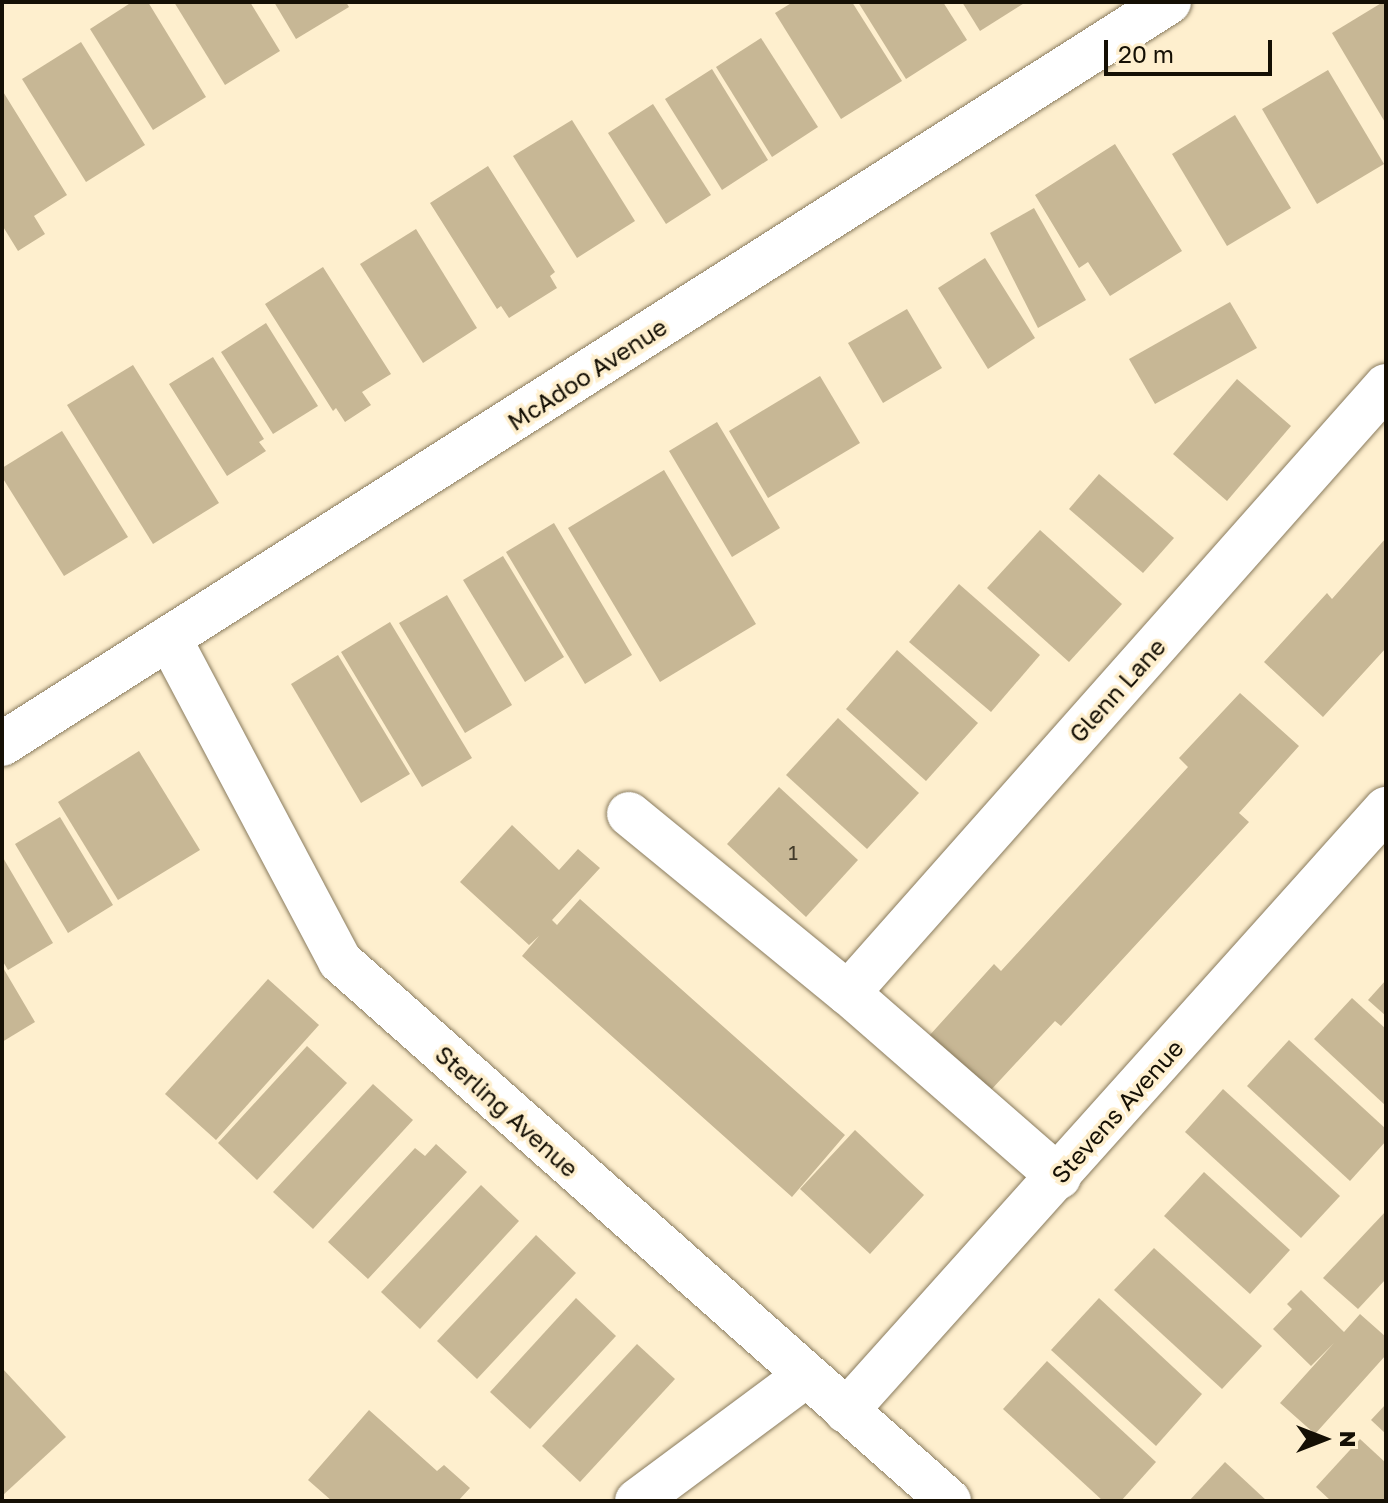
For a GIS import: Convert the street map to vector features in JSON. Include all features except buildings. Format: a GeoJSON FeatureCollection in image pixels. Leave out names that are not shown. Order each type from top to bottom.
{"type":"FeatureCollection","features":[{"type":"Feature","properties":{"kind":"street","name":"McAdoo Avenue"},"geometry":{"type":"LineString","coordinates":[[2,744],[1169,2]]}},
{"type":"Feature","properties":{"kind":"street","name":"Glenn Lane"},"geometry":{"type":"LineString","coordinates":[[848,993],[1386,386]]}},
{"type":"Feature","properties":{"kind":"street","name":"Sterling Avenue"},"geometry":{"type":"LineString","coordinates":[[169,638],[340,961],[804,1377],[949,1501]]}},
{"type":"Feature","properties":{"kind":"street","name":"Stevens Avenue"},"geometry":{"type":"LineString","coordinates":[[846,1411],[1386,809]]}},
{"type":"Feature","properties":{"kind":"street"},"geometry":{"type":"LineString","coordinates":[[629,814],[848,993],[1059,1177]]}},
{"type":"Feature","properties":{"kind":"street"},"geometry":{"type":"LineString","coordinates":[[637,1501],[804,1377]]}}]}
